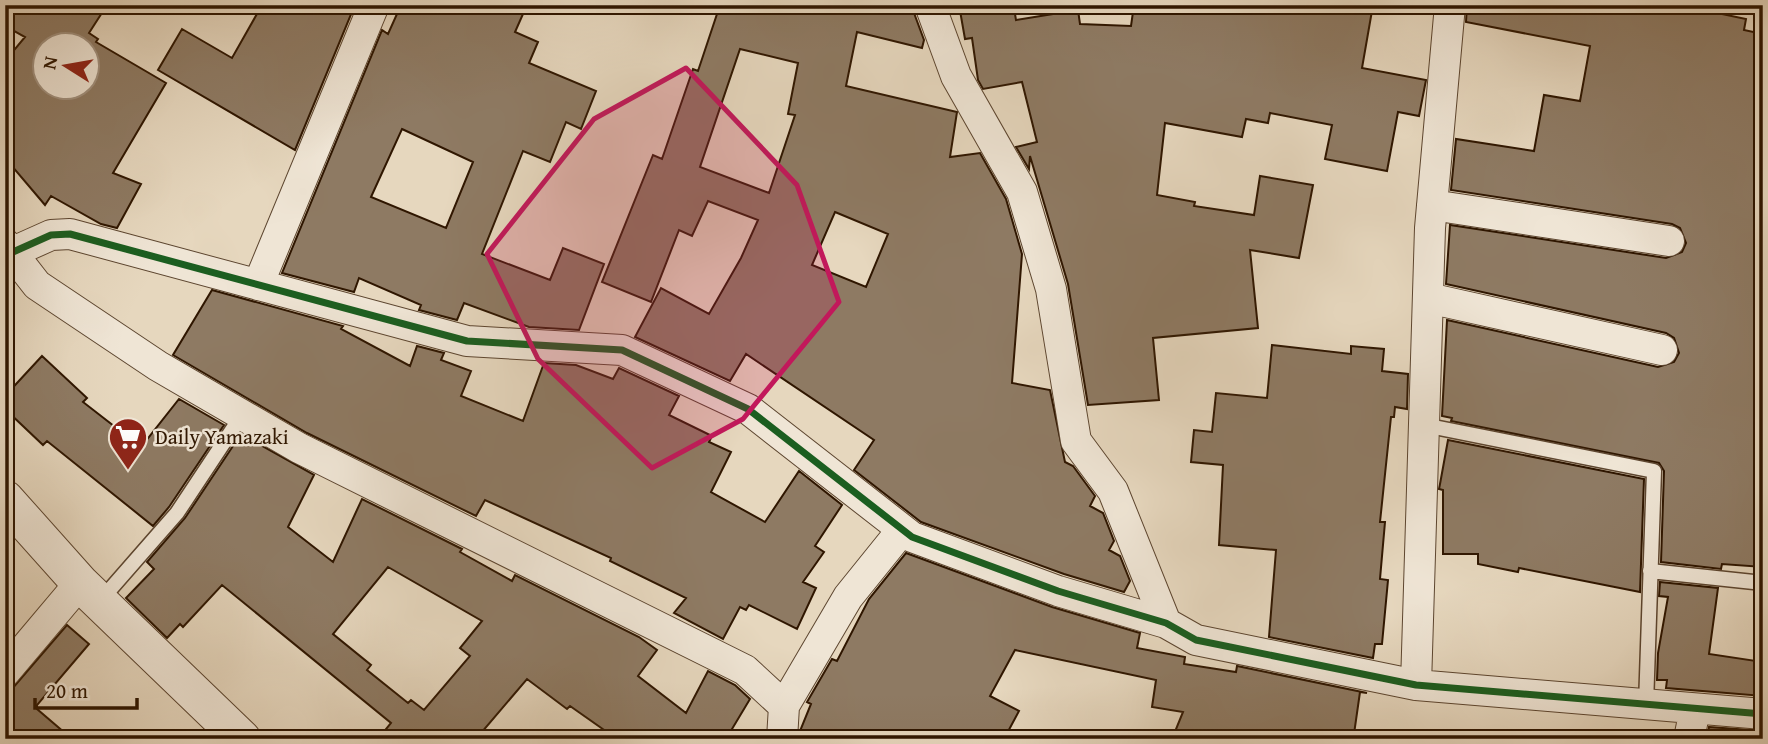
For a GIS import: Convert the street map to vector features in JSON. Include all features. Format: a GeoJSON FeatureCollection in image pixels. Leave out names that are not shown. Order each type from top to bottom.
{"type":"FeatureCollection","features":[{"type":"Feature","properties":{"kind":"street"},"geometry":{"type":"LineString","coordinates":[[258,285],[374,5]]}},
{"type":"Feature","properties":{"kind":"street"},"geometry":{"type":"LineString","coordinates":[[930,5],[956,76],[1022,192],[1051,289],[1076,441],[1113,491],[1166,623]]}},
{"type":"Feature","properties":{"kind":"street"},"geometry":{"type":"LineString","coordinates":[[1416,685],[1432,205],[1450,5]]}},
{"type":"Feature","properties":{"kind":"street"},"geometry":{"type":"LineString","coordinates":[[1432,205],[1669,241]]}},
{"type":"Feature","properties":{"kind":"street"},"geometry":{"type":"LineString","coordinates":[[784,706],[745,670],[299,448],[158,366],[37,285],[8,251],[51,236],[70,234],[467,341],[600,346],[622,350],[748,409],[912,537],[1058,591],[1166,623],[1196,640],[1416,685],[1763,714]]}},
{"type":"Feature","properties":{"kind":"street"},"geometry":{"type":"LineString","coordinates":[[1428,298],[1662,350]]}},
{"type":"Feature","properties":{"kind":"street"},"geometry":{"type":"LineString","coordinates":[[5,499],[90,592],[242,739]]}},
{"type":"Feature","properties":{"kind":"street"},"geometry":{"type":"LineString","coordinates":[[782,739],[784,706],[848,597],[902,530]]}},
{"type":"Feature","properties":{"kind":"street"},"geometry":{"type":"LineString","coordinates":[[5,672],[90,592]]}},
{"type":"Feature","properties":{"kind":"street"},"geometry":{"type":"LineString","coordinates":[[1689,739],[1695,709]]}},
{"type":"Feature","properties":{"kind":"lane"},"geometry":{"type":"LineString","coordinates":[[1758,5],[1763,8]]}},
{"type":"Feature","properties":{"kind":"lane"},"geometry":{"type":"LineString","coordinates":[[90,592],[177,513],[242,415]]}},
{"type":"Feature","properties":{"kind":"lane"},"geometry":{"type":"LineString","coordinates":[[1424,425],[1654,471],[1646,705]]}},
{"type":"Feature","properties":{"kind":"lane"},"geometry":{"type":"LineString","coordinates":[[1650,571],[1763,583]]}},
{"type":"Feature","properties":{"kind":"highlighted area"},"geometry":{"type":"Polygon","coordinates":[[[686,68],[797,185],[839,302],[743,419],[652,468],[538,359],[487,254],[594,119],[686,68]]]}},
{"type":"Feature","properties":{"kind":"building"},"geometry":{"type":"Polygon","coordinates":[[[5,5],[107,5],[90,32],[32,32],[32,102],[102,102],[102,46],[166,83],[113,173],[141,184],[117,228],[101,224],[51,196],[45,205],[5,158],[5,61],[25,37],[5,26],[5,5]]]}},
{"type":"Feature","properties":{"kind":"building"},"geometry":{"type":"Polygon","coordinates":[[[262,5],[340,5],[352,12],[295,150],[158,70],[182,29],[232,58],[262,5]]]}},
{"type":"Feature","properties":{"kind":"building"},"geometry":{"type":"Polygon","coordinates":[[[401,5],[527,5],[515,32],[538,42],[529,63],[596,91],[581,129],[566,122],[550,162],[523,151],[482,254],[550,280],[563,248],[604,264],[579,330],[529,327],[464,303],[457,320],[419,310],[421,305],[359,278],[354,292],[282,273],[382,30],[388,34],[401,5]],[[402,129],[371,197],[446,228],[473,162],[402,129]]]}},
{"type":"Feature","properties":{"kind":"building"},"geometry":{"type":"Polygon","coordinates":[[[720,5],[884,5],[914,13],[924,40],[922,48],[857,32],[846,86],[957,112],[950,157],[980,153],[1006,199],[1022,254],[1012,383],[1050,390],[1065,462],[1073,466],[1095,496],[1090,506],[1103,513],[1114,541],[1109,550],[1120,556],[1130,581],[1124,592],[1064,574],[921,522],[854,470],[874,440],[746,354],[730,381],[635,337],[661,288],[709,314],[741,258],[758,220],[708,201],[692,236],[679,230],[651,302],[602,282],[653,155],[662,159],[693,69],[698,71],[720,5]],[[740,49],[700,167],[769,193],[795,115],[788,114],[798,63],[740,49]],[[835,212],[812,265],[866,287],[888,234],[835,212]]]}},
{"type":"Feature","properties":{"kind":"building"},"geometry":{"type":"Polygon","coordinates":[[[959,5],[1001,5],[1002,10],[1014,8],[1016,20],[1078,10],[1080,24],[1131,26],[1134,5],[1373,5],[1362,68],[1426,80],[1419,116],[1398,112],[1387,171],[1325,159],[1332,125],[1270,113],[1268,123],[1246,119],[1242,137],[1165,123],[1157,195],[1195,202],[1194,206],[1254,215],[1260,176],[1313,185],[1299,258],[1250,250],[1258,328],[1153,338],[1159,400],[1088,405],[1068,284],[1030,156],[1029,169],[1016,147],[1037,142],[1022,82],[983,89],[978,80],[972,38],[965,39],[959,5]]]}},
{"type":"Feature","properties":{"kind":"building"},"geometry":{"type":"Polygon","coordinates":[[[1467,5],[1718,5],[1717,13],[1746,19],[1744,30],[1763,34],[1763,567],[1722,564],[1721,569],[1661,562],[1664,471],[1659,463],[1451,421],[1452,418],[1442,416],[1447,320],[1658,367],[1674,362],[1679,353],[1674,338],[1666,333],[1446,284],[1450,225],[1666,258],[1682,252],[1686,243],[1680,228],[1672,224],[1451,190],[1456,139],[1534,151],[1544,95],[1580,101],[1590,46],[1466,22],[1467,5]]]}},
{"type":"Feature","properties":{"kind":"building"},"geometry":{"type":"Polygon","coordinates":[[[212,290],[343,326],[341,329],[410,366],[417,346],[444,353],[441,360],[471,371],[461,396],[523,421],[544,363],[576,365],[613,379],[619,368],[679,396],[669,415],[712,436],[709,442],[731,452],[711,492],[765,522],[799,471],[842,505],[815,546],[824,552],[803,582],[816,588],[797,629],[749,605],[746,610],[740,607],[723,639],[674,613],[686,598],[610,561],[611,558],[485,500],[476,516],[307,433],[173,355],[212,290]]]}},
{"type":"Feature","properties":{"kind":"building"},"geometry":{"type":"Polygon","coordinates":[[[1272,345],[1351,354],[1351,346],[1384,349],[1382,371],[1408,374],[1407,409],[1395,407],[1394,417],[1391,417],[1380,522],[1385,522],[1380,579],[1388,580],[1382,644],[1375,644],[1373,658],[1269,637],[1276,550],[1219,545],[1223,465],[1191,462],[1194,430],[1212,432],[1216,393],[1267,398],[1272,345]]]}},
{"type":"Feature","properties":{"kind":"building"},"geometry":{"type":"Polygon","coordinates":[[[42,356],[87,398],[83,402],[141,447],[179,399],[224,425],[169,507],[153,526],[47,441],[43,445],[5,409],[5,396],[42,356]]]}},
{"type":"Feature","properties":{"kind":"building"},"geometry":{"type":"Polygon","coordinates":[[[241,434],[314,475],[288,527],[333,562],[362,499],[462,549],[460,552],[512,581],[515,575],[639,637],[657,650],[638,676],[686,713],[708,671],[735,685],[750,699],[726,739],[617,739],[570,706],[567,709],[527,679],[476,739],[378,739],[391,723],[222,585],[183,627],[180,624],[167,638],[126,598],[154,569],[147,562],[185,518],[241,434]],[[388,567],[333,634],[371,665],[367,670],[408,703],[411,700],[424,710],[470,656],[460,648],[482,621],[388,567]]]}},
{"type":"Feature","properties":{"kind":"building"},"geometry":{"type":"Polygon","coordinates":[[[1448,440],[1644,479],[1640,592],[1519,568],[1518,572],[1478,564],[1478,554],[1443,554],[1443,490],[1439,489],[1448,440]]]}},
{"type":"Feature","properties":{"kind":"building"},"geometry":{"type":"Polygon","coordinates":[[[906,553],[1052,607],[1140,633],[1137,648],[1185,657],[1184,664],[1236,672],[1237,666],[1367,693],[1360,692],[1354,734],[1349,733],[1348,739],[1172,739],[1183,712],[1152,707],[1156,680],[1015,650],[990,696],[1019,711],[1004,739],[815,739],[800,731],[811,704],[807,702],[832,659],[837,661],[869,599],[906,553]]]}},
{"type":"Feature","properties":{"kind":"building"},"geometry":{"type":"Polygon","coordinates":[[[1660,582],[1718,588],[1709,654],[1763,662],[1763,696],[1666,688],[1667,680],[1657,680],[1658,653],[1668,597],[1659,596],[1660,582]]]}},
{"type":"Feature","properties":{"kind":"building"},"geometry":{"type":"Polygon","coordinates":[[[67,625],[89,644],[37,705],[37,709],[72,739],[5,739],[5,697],[67,625]]]}},
{"type":"Feature","properties":{"kind":"building"},"geometry":{"type":"Polygon","coordinates":[[[1709,727],[1763,731],[1763,739],[1707,739],[1709,727]]]}},
{"type":"Feature","properties":{"kind":"cycle path"},"geometry":{"type":"LineString","coordinates":[[13,252],[51,235],[70,234],[467,341],[622,350],[748,409],[912,537],[1058,591],[1166,623],[1196,640],[1416,685],[1763,714]]}},
{"type":"Feature","properties":{"kind":"place","name":"Daily Yamazaki"},"geometry":{"type":"Point","coordinates":[128,471]}}]}
